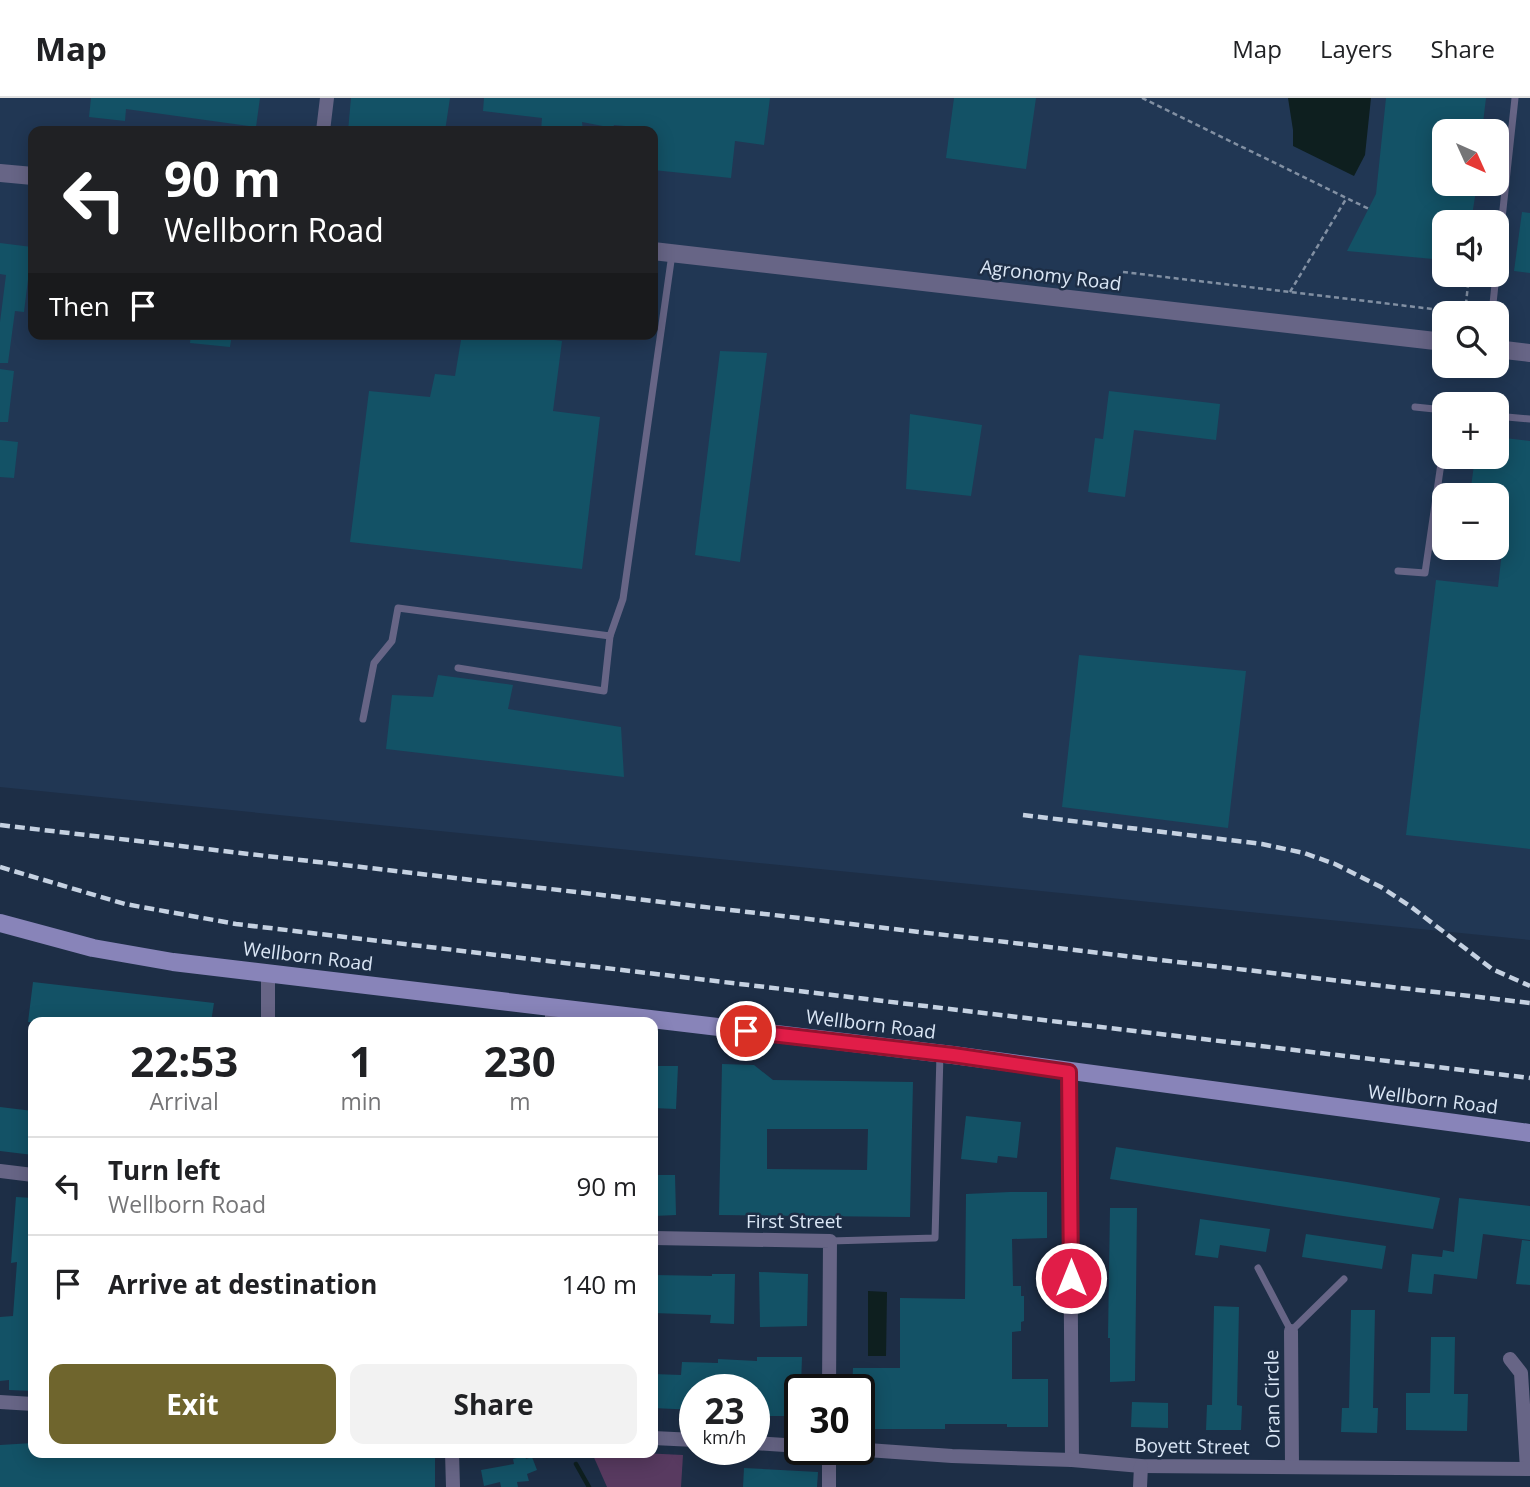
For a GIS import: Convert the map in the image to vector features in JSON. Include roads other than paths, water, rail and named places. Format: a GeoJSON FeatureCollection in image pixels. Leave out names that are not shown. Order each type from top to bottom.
{"type":"FeatureCollection","features":[{"type":"Feature","properties":{"kind":"main road","name":"Wellborn Road"},"geometry":{"type":"LineString","coordinates":[[0,923],[93,948],[135,956],[268,972],[572,1017]]}},
{"type":"Feature","properties":{"kind":"main road","name":"Wellborn Road"},"geometry":{"type":"LineString","coordinates":[[658,1026],[940,1054],[1530,1133]]}},
{"type":"Feature","properties":{"kind":"street"},"geometry":{"type":"LineString","coordinates":[[324,126],[327,98]]}},
{"type":"Feature","properties":{"kind":"street"},"geometry":{"type":"LineString","coordinates":[[0,173],[28,176]]}},
{"type":"Feature","properties":{"kind":"street","name":"Agronomy Road"},"geometry":{"type":"LineString","coordinates":[[658,252],[1432,341]]}},
{"type":"Feature","properties":{"kind":"street"},"geometry":{"type":"LineString","coordinates":[[1509,351],[1530,353]]}},
{"type":"Feature","properties":{"kind":"street"},"geometry":{"type":"LineString","coordinates":[[268,972],[268,1017]]}},
{"type":"Feature","properties":{"kind":"street"},"geometry":{"type":"LineString","coordinates":[[1069,1072],[1072,1460]]}},
{"type":"Feature","properties":{"kind":"street"},"geometry":{"type":"LineString","coordinates":[[0,1171],[28,1174]]}},
{"type":"Feature","properties":{"kind":"street","name":"First Street"},"geometry":{"type":"LineString","coordinates":[[658,1238],[830,1241]]}},
{"type":"Feature","properties":{"kind":"street"},"geometry":{"type":"LineString","coordinates":[[829,1374],[830,1241]]}},
{"type":"Feature","properties":{"kind":"street","name":"Oran Circle"},"geometry":{"type":"LineString","coordinates":[[1291,1331],[1292,1466]]}},
{"type":"Feature","properties":{"kind":"street"},"geometry":{"type":"LineString","coordinates":[[1510,1359],[1521,1373],[1528,1469]]}},
{"type":"Feature","properties":{"kind":"street"},"geometry":{"type":"LineString","coordinates":[[0,1402],[28,1404]]}},
{"type":"Feature","properties":{"kind":"street"},"geometry":{"type":"LineString","coordinates":[[658,1438],[679,1439]]}},
{"type":"Feature","properties":{"kind":"street","name":"Boyett Street"},"geometry":{"type":"LineString","coordinates":[[875,1451],[1141,1466],[1528,1469]]}},
{"type":"Feature","properties":{"kind":"street"},"geometry":{"type":"LineString","coordinates":[[453,1458],[453,1487]]}},
{"type":"Feature","properties":{"kind":"street"},"geometry":{"type":"LineString","coordinates":[[829,1465],[829,1487]]}},
{"type":"Feature","properties":{"kind":"street"},"geometry":{"type":"LineString","coordinates":[[1140,1487],[1141,1466]]}},
{"type":"Feature","properties":{"kind":"lane"},"geometry":{"type":"LineString","coordinates":[[1503,210],[1515,98]]}},
{"type":"Feature","properties":{"kind":"lane"},"geometry":{"type":"LineString","coordinates":[[458,668],[604,691],[610,636],[623,599],[673,253]]}},
{"type":"Feature","properties":{"kind":"lane"},"geometry":{"type":"LineString","coordinates":[[1415,407],[1432,409]]}},
{"type":"Feature","properties":{"kind":"lane"},"geometry":{"type":"LineString","coordinates":[[1509,417],[1530,419]]}},
{"type":"Feature","properties":{"kind":"lane"},"geometry":{"type":"LineString","coordinates":[[1398,571],[1425,573],[1440,469]]}},
{"type":"Feature","properties":{"kind":"lane"},"geometry":{"type":"LineString","coordinates":[[363,719],[374,663],[392,641],[398,608],[610,636]]}},
{"type":"Feature","properties":{"kind":"lane","name":"First Street"},"geometry":{"type":"LineString","coordinates":[[830,1241],[935,1238],[940,1054]]}},
{"type":"Feature","properties":{"kind":"lane"},"geometry":{"type":"LineString","coordinates":[[1258,1268],[1291,1331],[1345,1279]]}},
{"type":"Feature","properties":{"kind":"waterway"},"geometry":{"type":"LineString","coordinates":[[576,1464],[589,1487]]}},
{"type":"Feature","properties":{"kind":"railway"},"geometry":{"type":"LineString","coordinates":[[1023,815],[1262,844],[1304,853],[1335,864],[1381,887],[1492,969],[1530,986]]}},
{"type":"Feature","properties":{"kind":"railway"},"geometry":{"type":"LineString","coordinates":[[0,825],[1530,1003]]}},
{"type":"Feature","properties":{"kind":"railway"},"geometry":{"type":"LineString","coordinates":[[0,867],[125,904],[236,924],[1530,1078]]}}]}
